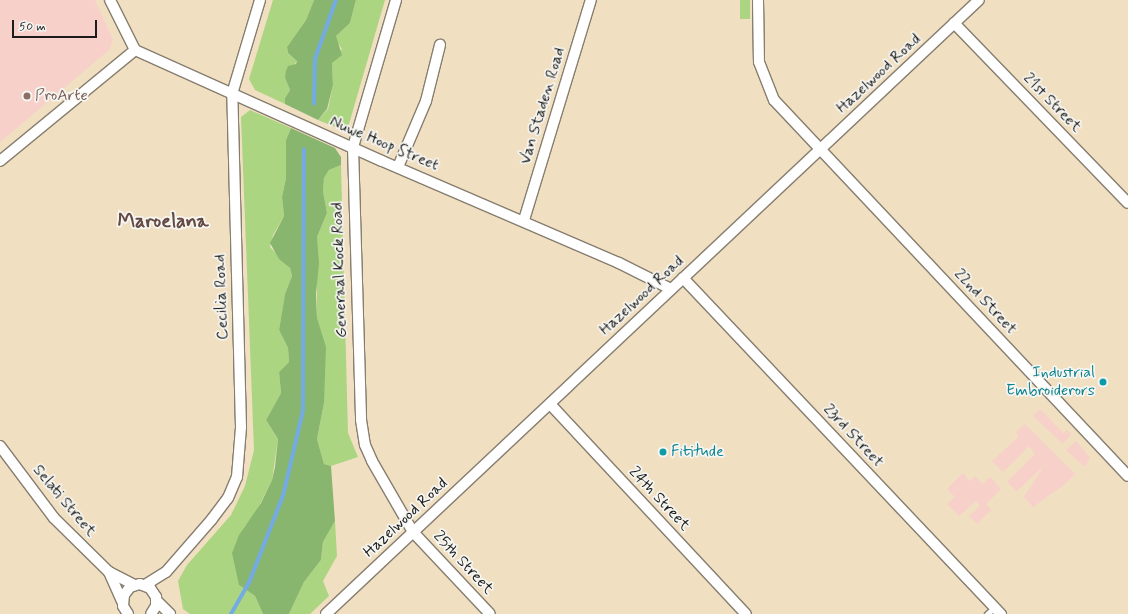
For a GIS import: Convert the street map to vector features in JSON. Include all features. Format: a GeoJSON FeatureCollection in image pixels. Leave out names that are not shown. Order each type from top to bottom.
{"type":"FeatureCollection","features":[{"type":"Feature","properties":{"kind":"street"},"geometry":{"type":"LineString","coordinates":[[0,161],[135,50],[110,0]]}},
{"type":"Feature","properties":{"kind":"street","name":"Cecilia Road"},"geometry":{"type":"LineString","coordinates":[[151,614],[166,572],[228,498],[237,477],[240,461],[232,94],[260,0]]}},
{"type":"Feature","properties":{"kind":"street","name":"Generaal Kock Road"},"geometry":{"type":"LineString","coordinates":[[396,0],[353,148],[361,420],[365,445],[372,461],[414,532]]}},
{"type":"Feature","properties":{"kind":"street","name":"Van Staden Road"},"geometry":{"type":"LineString","coordinates":[[524,220],[591,0]]}},
{"type":"Feature","properties":{"kind":"street","name":"22nd Street"},"geometry":{"type":"LineString","coordinates":[[758,0],[759,62],[766,84],[774,100],[787,116],[821,149],[1128,476]]}},
{"type":"Feature","properties":{"kind":"street","name":"Hazelwood Road"},"geometry":{"type":"LineString","coordinates":[[326,614],[979,0]]}},
{"type":"Feature","properties":{"kind":"street","name":"21st Street"},"geometry":{"type":"LineString","coordinates":[[954,23],[1128,203]]}},
{"type":"Feature","properties":{"kind":"street"},"geometry":{"type":"LineString","coordinates":[[398,166],[426,100],[440,45]]}},
{"type":"Feature","properties":{"kind":"street","name":"Nuwe Hoop Street"},"geometry":{"type":"LineString","coordinates":[[135,50],[353,148],[619,262],[671,289]]}},
{"type":"Feature","properties":{"kind":"street","name":"23rd Street"},"geometry":{"type":"LineString","coordinates":[[683,278],[994,612]]}},
{"type":"Feature","properties":{"kind":"street","name":"24th Street"},"geometry":{"type":"LineString","coordinates":[[550,404],[746,614]]}},
{"type":"Feature","properties":{"kind":"street","name":"Selati Street"},"geometry":{"type":"LineString","coordinates":[[0,446],[54,518],[109,572],[140,585]]}},
{"type":"Feature","properties":{"kind":"street","name":"25th Street"},"geometry":{"type":"LineString","coordinates":[[414,532],[490,614]]}},
{"type":"Feature","properties":{"kind":"street","name":"Selati Street"},"geometry":{"type":"LineString","coordinates":[[109,572],[123,609]]}},
{"type":"Feature","properties":{"kind":"street","name":"Cecilia Road"},"geometry":{"type":"LineString","coordinates":[[123,609],[126,591],[166,572]]}},
{"type":"Feature","properties":{"kind":"street"},"geometry":{"type":"LineString","coordinates":[[140,585],[156,598],[170,614]]}},
{"type":"Feature","properties":{"kind":"shaded area","name":"ProArte"},"geometry":{"type":"Polygon","coordinates":[[[0,0],[95,0],[113,40],[109,50],[0,142],[0,0]]]}},
{"type":"Feature","properties":{"kind":"shaded area"},"geometry":{"type":"Polygon","coordinates":[[[1040,409],[1063,433],[1067,430],[1071,434],[1063,444],[1033,416],[1040,409]]]}},
{"type":"Feature","properties":{"kind":"shaded area"},"geometry":{"type":"Polygon","coordinates":[[[1025,424],[1075,474],[1064,485],[1033,507],[1024,497],[1044,466],[1017,491],[1007,482],[1035,454],[1029,446],[1003,472],[992,461],[1019,436],[1016,432],[1025,424]]]}},
{"type":"Feature","properties":{"kind":"shaded area"},"geometry":{"type":"Polygon","coordinates":[[[1076,441],[1090,458],[1085,467],[1066,450],[1076,441]]]}},
{"type":"Feature","properties":{"kind":"shaded area"},"geometry":{"type":"Polygon","coordinates":[[[963,473],[970,481],[975,476],[982,484],[990,477],[1001,489],[986,504],[991,510],[977,524],[969,516],[980,506],[976,501],[959,516],[947,504],[955,497],[947,489],[963,473]]]}},
{"type":"Feature","properties":{"kind":"green space"},"geometry":{"type":"Polygon","coordinates":[[[273,0],[314,0],[306,20],[287,47],[288,53],[297,61],[285,78],[290,90],[285,98],[285,104],[255,90],[249,79],[273,0]]]}},
{"type":"Feature","properties":{"kind":"green space"},"geometry":{"type":"Polygon","coordinates":[[[314,0],[356,0],[350,23],[336,36],[342,55],[332,63],[333,85],[327,109],[318,120],[285,104],[285,98],[290,90],[285,78],[286,71],[288,66],[296,64],[297,61],[288,53],[287,47],[306,20],[314,0]]]}},
{"type":"Feature","properties":{"kind":"green space"},"geometry":{"type":"Polygon","coordinates":[[[356,0],[385,0],[349,124],[345,129],[340,129],[318,120],[328,109],[333,85],[332,63],[342,49],[335,39],[336,36],[350,23],[356,0]]]}},
{"type":"Feature","properties":{"kind":"green space"},"geometry":{"type":"Polygon","coordinates":[[[740,0],[750,0],[750,19],[740,19],[740,0]]]}},
{"type":"Feature","properties":{"kind":"green space"},"geometry":{"type":"Polygon","coordinates":[[[250,110],[291,128],[286,140],[286,178],[282,197],[284,216],[273,235],[270,247],[290,268],[292,276],[285,294],[279,330],[288,348],[289,362],[279,372],[281,393],[266,420],[278,439],[272,480],[255,514],[244,527],[239,585],[255,596],[263,614],[190,614],[183,609],[178,581],[187,565],[231,515],[245,486],[254,450],[241,117],[250,110]]]}},
{"type":"Feature","properties":{"kind":"green space"},"geometry":{"type":"Polygon","coordinates":[[[291,128],[335,148],[341,157],[341,165],[329,170],[324,178],[323,191],[327,213],[317,237],[319,263],[316,294],[317,318],[326,347],[324,403],[317,439],[324,464],[331,466],[335,521],[323,542],[321,560],[304,582],[289,614],[263,614],[255,596],[239,585],[232,553],[239,535],[261,503],[272,480],[275,467],[278,439],[266,420],[281,393],[279,372],[289,362],[288,348],[279,330],[285,294],[292,276],[290,268],[279,259],[270,243],[284,216],[282,197],[286,178],[286,140],[291,128]]]}},
{"type":"Feature","properties":{"kind":"green space"},"geometry":{"type":"Polygon","coordinates":[[[341,165],[348,433],[358,457],[331,466],[324,464],[317,439],[324,403],[317,318],[317,237],[327,213],[323,191],[324,178],[329,170],[341,165]]]}},
{"type":"Feature","properties":{"kind":"green space"},"geometry":{"type":"Polygon","coordinates":[[[335,521],[337,556],[323,581],[329,596],[310,614],[289,614],[304,582],[321,560],[323,542],[335,521]]]}},
{"type":"Feature","properties":{"kind":"waterway"},"geometry":{"type":"LineString","coordinates":[[314,104],[315,59],[336,0]]}},
{"type":"Feature","properties":{"kind":"waterway"},"geometry":{"type":"LineString","coordinates":[[231,614],[249,583],[283,496],[303,411],[304,150]]}},
{"type":"Feature","properties":{"kind":"place","name":"ProArte"},"geometry":{"type":"Point","coordinates":[27,96]}},
{"type":"Feature","properties":{"kind":"place","name":"Industrial Embroiderors"},"geometry":{"type":"Point","coordinates":[1103,382]}},
{"type":"Feature","properties":{"kind":"place","name":"Fititude"},"geometry":{"type":"Point","coordinates":[663,452]}},
{"type":"Feature","properties":{"kind":"district","name":"Maroelana"},"geometry":{"type":"Point","coordinates":[163,221]}}]}
